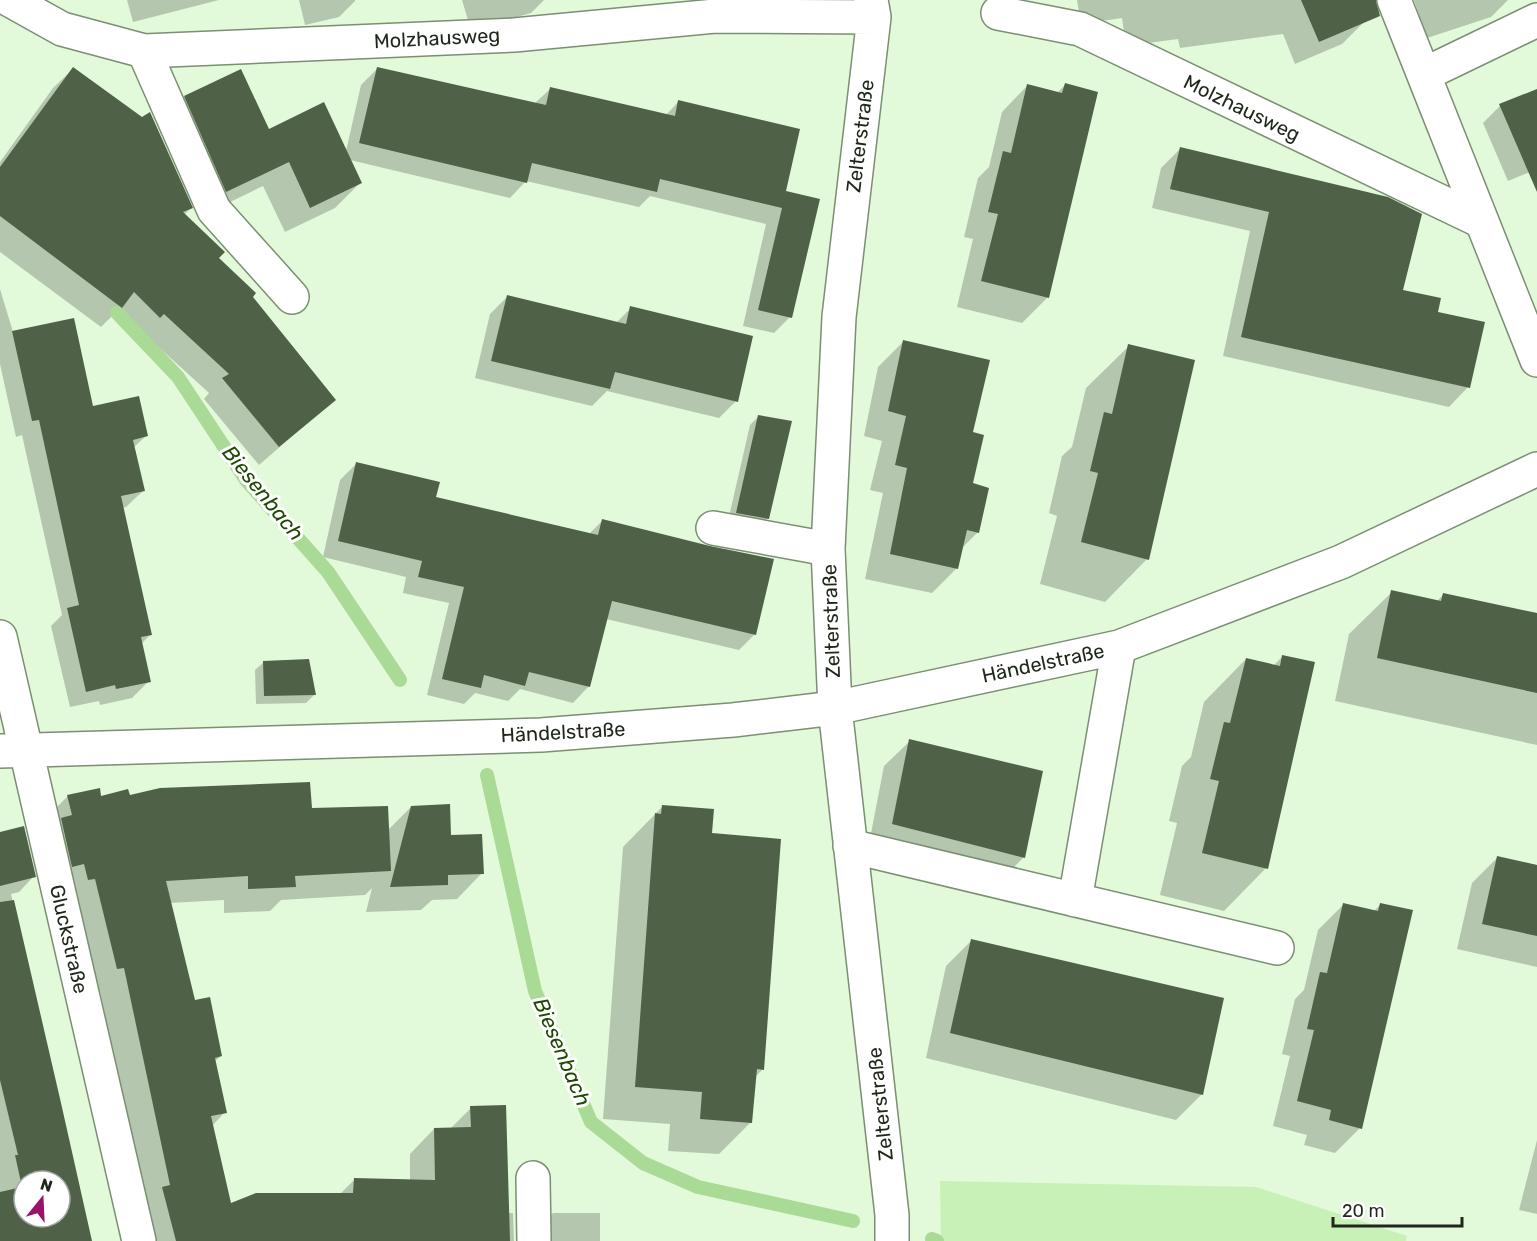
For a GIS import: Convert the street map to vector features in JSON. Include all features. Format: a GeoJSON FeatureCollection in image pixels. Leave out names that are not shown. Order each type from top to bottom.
{"type":"FeatureCollection","features":[{"type":"Feature","properties":{"kind":"street","name":"Molzhausweg"},"geometry":{"type":"LineString","coordinates":[[10,0],[62,29],[144,51],[514,35],[715,16],[872,8]]}},
{"type":"Feature","properties":{"kind":"street"},"geometry":{"type":"LineString","coordinates":[[1394,0],[1537,360]]}},
{"type":"Feature","properties":{"kind":"street","name":"Zelterstraße"},"geometry":{"type":"LineString","coordinates":[[872,8],[839,317],[828,549],[835,708],[892,1215],[892,1241]]}},
{"type":"Feature","properties":{"kind":"street","name":"Molzhausweg"},"geometry":{"type":"LineString","coordinates":[[998,13],[1080,29],[1481,221]]}},
{"type":"Feature","properties":{"kind":"street"},"geometry":{"type":"LineString","coordinates":[[1425,74],[1537,20]]}},
{"type":"Feature","properties":{"kind":"street"},"geometry":{"type":"LineString","coordinates":[[144,51],[214,210],[292,297]]}},
{"type":"Feature","properties":{"kind":"street","name":"Händelstraße"},"geometry":{"type":"LineString","coordinates":[[13,751],[541,735],[733,720],[835,708],[1119,647],[1341,562],[1537,469]]}},
{"type":"Feature","properties":{"kind":"street"},"geometry":{"type":"LineString","coordinates":[[712,528],[828,549]]}},
{"type":"Feature","properties":{"kind":"street","name":"Gluckstraße"},"geometry":{"type":"LineString","coordinates":[[0,637],[13,751],[139,1241]]}},
{"type":"Feature","properties":{"kind":"street","name":"Händelstraße"},"geometry":{"type":"LineString","coordinates":[[1075,900],[1119,647]]}},
{"type":"Feature","properties":{"kind":"street"},"geometry":{"type":"LineString","coordinates":[[850,846],[1277,948]]}},
{"type":"Feature","properties":{"kind":"street"},"geometry":{"type":"LineString","coordinates":[[533,1178],[534,1241]]}},
{"type":"Feature","properties":{"kind":"green space"},"geometry":{"type":"Polygon","coordinates":[[[940,1181],[1256,1187],[1407,1236],[1406,1241],[941,1241],[940,1181]]]}},
{"type":"Feature","properties":{"kind":"building"},"geometry":{"type":"Polygon","coordinates":[[[1301,0],[1376,0],[1380,16],[1319,42],[1301,0]]]}},
{"type":"Feature","properties":{"kind":"building"},"geometry":{"type":"Polygon","coordinates":[[[73,67],[142,117],[150,112],[193,208],[183,212],[225,252],[219,258],[256,293],[253,297],[336,400],[279,447],[222,378],[229,374],[164,314],[160,318],[134,292],[122,308],[0,216],[0,167],[73,67]]]}},
{"type":"Feature","properties":{"kind":"building"},"geometry":{"type":"Polygon","coordinates":[[[377,67],[546,105],[550,87],[675,116],[678,100],[800,129],[786,191],[820,199],[792,318],[758,310],[782,208],[660,179],[657,192],[532,163],[527,183],[359,143],[377,67]]]}},
{"type":"Feature","properties":{"kind":"building"},"geometry":{"type":"Polygon","coordinates":[[[241,69],[269,129],[324,102],[362,183],[310,208],[289,162],[226,192],[184,96],[241,69]]]}},
{"type":"Feature","properties":{"kind":"building"},"geometry":{"type":"Polygon","coordinates":[[[1065,83],[1098,92],[1049,298],[981,281],[998,214],[988,212],[1003,151],[1011,153],[1027,84],[1062,93],[1065,83]]]}},
{"type":"Feature","properties":{"kind":"building"},"geometry":{"type":"Polygon","coordinates":[[[1537,89],[1537,192],[1499,104],[1537,89]]]}},
{"type":"Feature","properties":{"kind":"building"},"geometry":{"type":"Polygon","coordinates":[[[1180,147],[1388,197],[1422,214],[1403,290],[1441,298],[1438,312],[1485,322],[1470,388],[1241,337],[1269,212],[1170,189],[1180,147]]]}},
{"type":"Feature","properties":{"kind":"building"},"geometry":{"type":"Polygon","coordinates":[[[507,295],[626,324],[630,306],[753,336],[738,402],[615,372],[610,389],[491,361],[507,295]]]}},
{"type":"Feature","properties":{"kind":"building"},"geometry":{"type":"Polygon","coordinates":[[[74,318],[93,406],[139,396],[148,436],[133,440],[145,491],[121,496],[152,635],[141,637],[151,682],[116,689],[115,685],[86,692],[67,608],[79,605],[39,420],[32,421],[12,331],[74,318]]]}},
{"type":"Feature","properties":{"kind":"building"},"geometry":{"type":"Polygon","coordinates":[[[903,340],[990,360],[973,432],[984,435],[973,483],[989,488],[979,533],[967,530],[958,569],[890,554],[907,468],[895,465],[906,416],[888,411],[903,340]]]}},
{"type":"Feature","properties":{"kind":"building"},"geometry":{"type":"Polygon","coordinates":[[[1128,344],[1195,360],[1149,560],[1081,542],[1098,473],[1090,471],[1104,412],[1112,414],[1128,344]]]}},
{"type":"Feature","properties":{"kind":"building"},"geometry":{"type":"Polygon","coordinates":[[[758,415],[792,421],[769,519],[736,513],[758,415]]]}},
{"type":"Feature","properties":{"kind":"building"},"geometry":{"type":"Polygon","coordinates":[[[356,462],[440,482],[436,497],[598,535],[602,519],[710,546],[774,559],[756,635],[612,601],[590,687],[529,672],[525,686],[484,675],[481,688],[442,679],[464,587],[418,577],[422,561],[338,541],[356,462]]]}},
{"type":"Feature","properties":{"kind":"building"},"geometry":{"type":"Polygon","coordinates":[[[1391,590],[1441,601],[1443,593],[1537,613],[1537,693],[1377,658],[1391,590]]]}},
{"type":"Feature","properties":{"kind":"building"},"geometry":{"type":"Polygon","coordinates":[[[1282,655],[1315,662],[1268,869],[1202,853],[1219,781],[1210,779],[1224,722],[1230,723],[1246,658],[1280,666],[1282,655]]]}},
{"type":"Feature","properties":{"kind":"building"},"geometry":{"type":"Polygon","coordinates":[[[309,659],[316,695],[264,696],[263,661],[309,659]]]}},
{"type":"Feature","properties":{"kind":"building"},"geometry":{"type":"Polygon","coordinates":[[[909,739],[1043,771],[1025,858],[892,824],[909,739]]]}},
{"type":"Feature","properties":{"kind":"building"},"geometry":{"type":"Polygon","coordinates":[[[310,782],[312,808],[388,806],[391,871],[295,876],[296,887],[248,889],[248,876],[166,881],[195,1000],[210,997],[222,1056],[215,1058],[227,1113],[211,1116],[231,1203],[256,1193],[353,1193],[354,1178],[435,1180],[434,1128],[471,1127],[470,1106],[506,1105],[510,1241],[176,1241],[162,1187],[170,1185],[124,968],[117,969],[95,879],[88,880],[84,864],[72,867],[61,818],[72,815],[67,795],[100,788],[101,796],[128,789],[130,795],[160,788],[310,782]]]}},
{"type":"Feature","properties":{"kind":"building"},"geometry":{"type":"Polygon","coordinates":[[[450,804],[451,835],[482,834],[484,874],[448,875],[448,885],[390,887],[411,806],[450,804]]]}},
{"type":"Feature","properties":{"kind":"building"},"geometry":{"type":"Polygon","coordinates":[[[662,805],[714,809],[712,833],[781,839],[764,1070],[757,1069],[752,1123],[700,1119],[702,1092],[635,1087],[655,813],[661,814],[662,805]]]}},
{"type":"Feature","properties":{"kind":"building"},"geometry":{"type":"Polygon","coordinates":[[[24,826],[36,877],[0,886],[0,832],[24,826]]]}},
{"type":"Feature","properties":{"kind":"building"},"geometry":{"type":"Polygon","coordinates":[[[1497,856],[1537,865],[1537,936],[1482,924],[1497,856]]]}},
{"type":"Feature","properties":{"kind":"building"},"geometry":{"type":"Polygon","coordinates":[[[14,900],[92,1241],[0,1241],[0,1192],[12,1189],[12,1229],[72,1229],[72,1169],[18,1169],[15,1155],[18,1155],[0,1080],[0,902],[14,900]]]}},
{"type":"Feature","properties":{"kind":"building"},"geometry":{"type":"Polygon","coordinates":[[[1343,903],[1378,911],[1380,903],[1413,910],[1362,1129],[1329,1120],[1331,1110],[1297,1101],[1314,1030],[1307,1029],[1320,972],[1327,973],[1343,903]]]}},
{"type":"Feature","properties":{"kind":"building"},"geometry":{"type":"Polygon","coordinates":[[[971,939],[1224,998],[1203,1095],[950,1033],[971,939]]]}},
{"type":"Feature","properties":{"kind":"waterway","name":"Biesenbach"},"geometry":{"type":"LineString","coordinates":[[117,313],[178,377],[246,480],[328,572],[400,680]]}},
{"type":"Feature","properties":{"kind":"waterway","name":"Biesenbach"},"geometry":{"type":"LineString","coordinates":[[487,775],[535,991],[591,1122],[643,1163],[698,1187],[853,1221]]}},
{"type":"Feature","properties":{"kind":"waterway","name":"Biesenbach"},"geometry":{"type":"LineString","coordinates":[[932,1239],[937,1241]]}}]}
